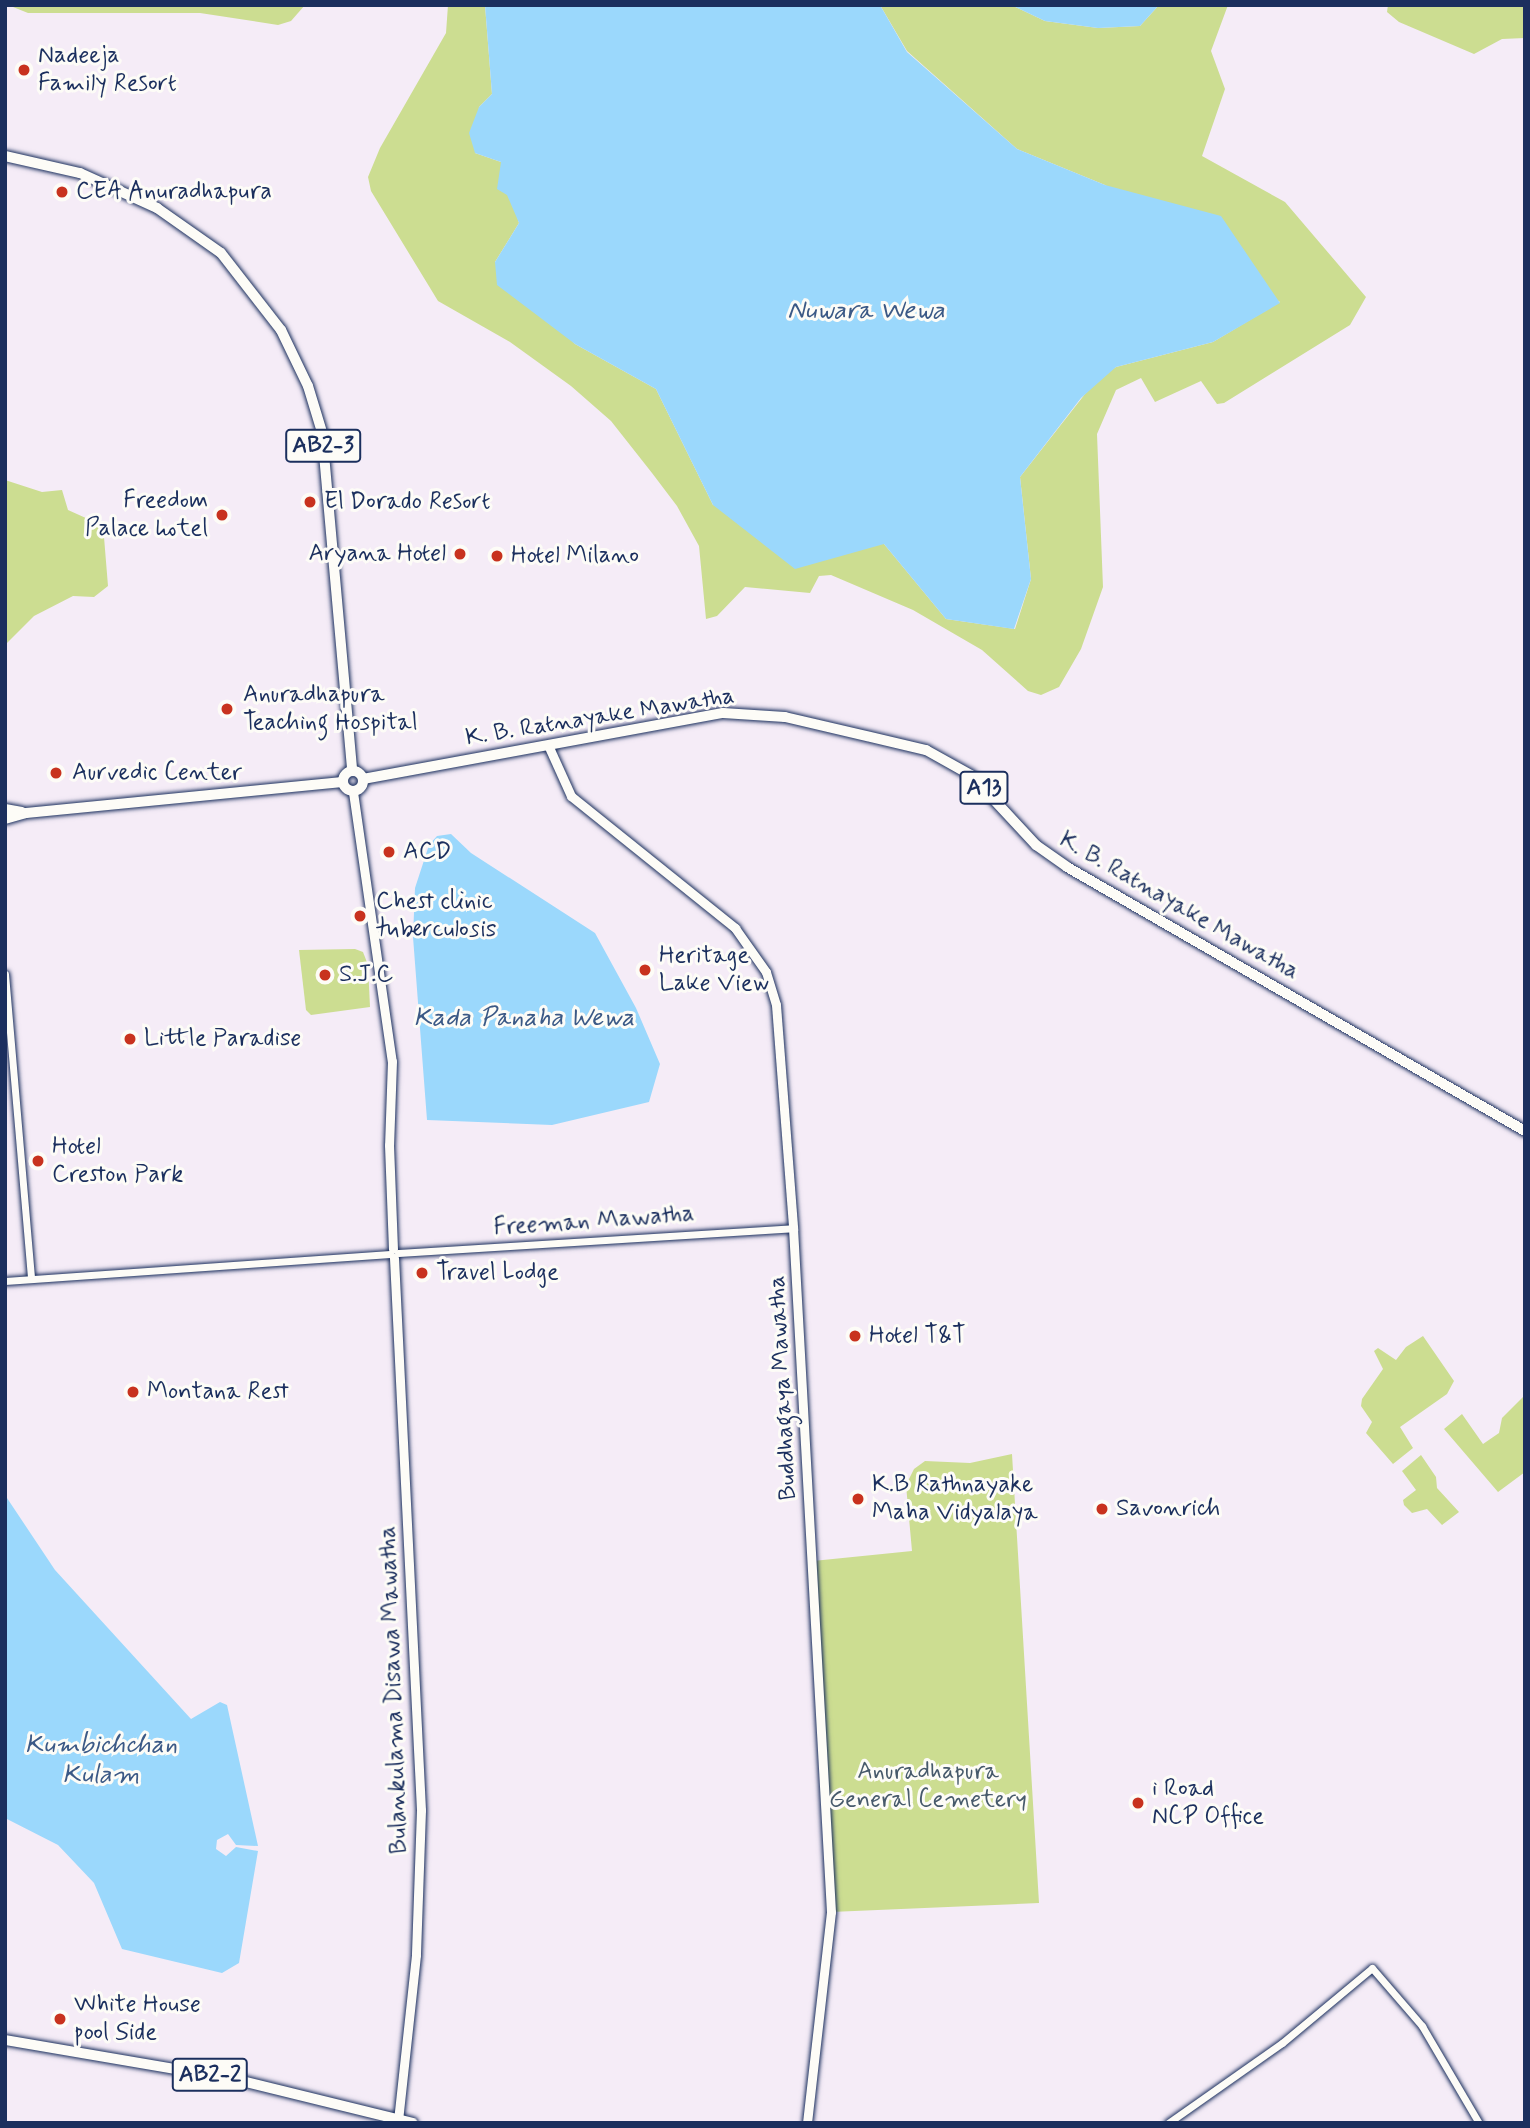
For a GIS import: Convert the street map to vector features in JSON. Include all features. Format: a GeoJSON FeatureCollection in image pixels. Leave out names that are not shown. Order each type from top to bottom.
{"type":"FeatureCollection","features":[{"type":"Feature","properties":{"kind":"main road","name":"AB2-3"},"geometry":{"type":"LineString","coordinates":[[5,156],[80,173],[201,236],[237,270],[281,330],[312,397],[322,432],[352,770]]}},
{"type":"Feature","properties":{"kind":"main road","name":"K. B. Ratnayake Mawatha"},"geometry":{"type":"LineString","coordinates":[[363,779],[704,716],[756,713],[942,755],[971,775],[1037,845],[1058,861],[1525,1131]]}},
{"type":"Feature","properties":{"kind":"main road","name":"Buddhagaya Mawatha"},"geometry":{"type":"LineString","coordinates":[[548,745],[571,796],[734,928],[766,972],[776,1005],[793,1228],[831,1912],[807,2123]]}},
{"type":"Feature","properties":{"kind":"main road"},"geometry":{"type":"LineString","coordinates":[[5,819],[26,813],[342,782],[352,770],[363,779],[353,792],[342,782]]}},
{"type":"Feature","properties":{"kind":"main road","name":"Bulankulama Disawa Mawatha"},"geometry":{"type":"LineString","coordinates":[[353,792],[392,1061],[388,1145],[421,1810],[416,1955],[398,2120]]}},
{"type":"Feature","properties":{"kind":"main road"},"geometry":{"type":"LineString","coordinates":[[5,809],[26,813]]}},
{"type":"Feature","properties":{"kind":"main road","name":"AB2-2"},"geometry":{"type":"LineString","coordinates":[[5,2040],[234,2079],[413,2123]]}},
{"type":"Feature","properties":{"kind":"street"},"geometry":{"type":"LineString","coordinates":[[5,974],[31,1278]]}},
{"type":"Feature","properties":{"kind":"street","name":"Freeman Mawatha"},"geometry":{"type":"LineString","coordinates":[[5,1280],[793,1228]]}},
{"type":"Feature","properties":{"kind":"street"},"geometry":{"type":"LineString","coordinates":[[1168,2123],[1282,2043],[1372,1968],[1422,2026],[1479,2123]]}},
{"type":"Feature","properties":{"kind":"green space"},"geometry":{"type":"Polygon","coordinates":[[[8,5],[305,5],[291,21],[278,25],[200,13],[28,13],[8,5]]]}},
{"type":"Feature","properties":{"kind":"green space"},"geometry":{"type":"Polygon","coordinates":[[[448,5],[485,5],[492,94],[479,107],[475,153],[501,162],[519,223],[495,262],[575,344],[656,389],[713,505],[884,544],[946,619],[1015,629],[1031,579],[1020,477],[1096,380],[1116,367],[1213,342],[1280,302],[1105,185],[1017,149],[907,51],[880,5],[1011,5],[1045,21],[1098,28],[1140,26],[1159,5],[1228,5],[1211,51],[1225,89],[1202,156],[1285,202],[1366,297],[1350,325],[1224,403],[1217,404],[1201,381],[1155,402],[1141,378],[1116,390],[1097,434],[1103,587],[1081,649],[1059,687],[1041,695],[1028,691],[982,650],[913,610],[831,575],[819,576],[810,593],[745,587],[717,616],[706,619],[699,546],[677,506],[652,473],[611,421],[571,386],[510,342],[438,301],[371,191],[368,177],[380,148],[446,33],[448,5]]]}},
{"type":"Feature","properties":{"kind":"green space"},"geometry":{"type":"Polygon","coordinates":[[[1388,5],[1525,5],[1525,38],[1502,39],[1474,54],[1399,22],[1387,12],[1388,5]]]}},
{"type":"Feature","properties":{"kind":"green space"},"geometry":{"type":"Polygon","coordinates":[[[5,480],[42,492],[62,490],[68,510],[97,523],[104,537],[108,586],[94,597],[73,596],[34,616],[5,645],[5,480]]]}},
{"type":"Feature","properties":{"kind":"green space"},"geometry":{"type":"Polygon","coordinates":[[[355,949],[363,952],[368,965],[370,1007],[311,1015],[306,1010],[299,950],[355,949]]]}},
{"type":"Feature","properties":{"kind":"green space"},"geometry":{"type":"Polygon","coordinates":[[[1423,1336],[1454,1381],[1447,1394],[1400,1427],[1413,1448],[1393,1464],[1366,1433],[1372,1422],[1361,1406],[1362,1399],[1383,1369],[1374,1351],[1378,1348],[1396,1360],[1406,1347],[1423,1336]]]}},
{"type":"Feature","properties":{"kind":"green space"},"geometry":{"type":"Polygon","coordinates":[[[1525,1395],[1525,1472],[1498,1492],[1444,1429],[1462,1414],[1483,1444],[1499,1433],[1502,1418],[1525,1395]]]}},
{"type":"Feature","properties":{"kind":"green space","name":"Anuradhapura General Cemetery"},"geometry":{"type":"Polygon","coordinates":[[[1012,1454],[1039,1903],[831,1912],[813,1561],[912,1551],[906,1485],[914,1469],[925,1461],[970,1463],[1012,1454]]]}},
{"type":"Feature","properties":{"kind":"green space"},"geometry":{"type":"Polygon","coordinates":[[[1421,1455],[1436,1477],[1437,1488],[1459,1512],[1442,1525],[1427,1509],[1412,1513],[1404,1505],[1403,1500],[1416,1490],[1402,1471],[1421,1455]]]}},
{"type":"Feature","properties":{"kind":"water","name":"Nuwara Wewa"},"geometry":{"type":"Polygon","coordinates":[[[485,5],[880,5],[907,52],[1017,149],[1105,185],[1221,216],[1280,303],[1213,342],[1116,367],[1081,398],[1020,477],[1031,579],[1014,629],[946,619],[884,544],[795,569],[713,505],[656,389],[575,344],[497,285],[495,262],[519,223],[507,195],[497,189],[501,162],[475,153],[469,133],[479,107],[492,94],[485,5]]]}},
{"type":"Feature","properties":{"kind":"water"},"geometry":{"type":"Polygon","coordinates":[[[1011,5],[1159,5],[1140,26],[1098,28],[1045,21],[1011,5]]]}},
{"type":"Feature","properties":{"kind":"water","name":"Kada Panaha Wewa"},"geometry":{"type":"Polygon","coordinates":[[[451,834],[471,853],[595,933],[636,1008],[660,1064],[649,1102],[552,1125],[427,1120],[413,937],[415,888],[429,845],[437,836],[451,834]]]}},
{"type":"Feature","properties":{"kind":"water","name":"Kumbichchan Kulam"},"geometry":{"type":"Polygon","coordinates":[[[5,1495],[55,1570],[191,1719],[220,1702],[227,1705],[258,1846],[236,1845],[228,1834],[217,1840],[216,1849],[226,1856],[236,1847],[258,1851],[239,1963],[222,1973],[122,1949],[94,1883],[58,1845],[5,1818],[5,1495]]]}},
{"type":"Feature","properties":{"kind":"place","name":"Nadeeja Family Resort"},"geometry":{"type":"Point","coordinates":[24,70]}},
{"type":"Feature","properties":{"kind":"place","name":"CEA Anuradhapura"},"geometry":{"type":"Point","coordinates":[62,192]}},
{"type":"Feature","properties":{"kind":"place","name":"El Dorado Resort"},"geometry":{"type":"Point","coordinates":[310,502]}},
{"type":"Feature","properties":{"kind":"place","name":"Freedom Palace hotel"},"geometry":{"type":"Point","coordinates":[222,515]}},
{"type":"Feature","properties":{"kind":"place","name":"Aryana Hotel"},"geometry":{"type":"Point","coordinates":[460,554]}},
{"type":"Feature","properties":{"kind":"place","name":"Hotel Milano"},"geometry":{"type":"Point","coordinates":[497,556]}},
{"type":"Feature","properties":{"kind":"place","name":"Anuradhapura Teaching Hospital"},"geometry":{"type":"Point","coordinates":[227,709]}},
{"type":"Feature","properties":{"kind":"place","name":"Aurvedic Center"},"geometry":{"type":"Point","coordinates":[56,773]}},
{"type":"Feature","properties":{"kind":"place","name":"ACD"},"geometry":{"type":"Point","coordinates":[389,852]}},
{"type":"Feature","properties":{"kind":"place","name":"Chest clinic tuberculosis"},"geometry":{"type":"Point","coordinates":[360,916]}},
{"type":"Feature","properties":{"kind":"place","name":"Heritage Lake View"},"geometry":{"type":"Point","coordinates":[645,970]}},
{"type":"Feature","properties":{"kind":"place","name":"S.J.C"},"geometry":{"type":"Point","coordinates":[325,975]}},
{"type":"Feature","properties":{"kind":"place","name":"Little Paradise"},"geometry":{"type":"Point","coordinates":[130,1039]}},
{"type":"Feature","properties":{"kind":"place","name":"Hotel Creston Park"},"geometry":{"type":"Point","coordinates":[38,1161]}},
{"type":"Feature","properties":{"kind":"place","name":"Travel Lodge"},"geometry":{"type":"Point","coordinates":[422,1273]}},
{"type":"Feature","properties":{"kind":"place","name":"Hotel T&T"},"geometry":{"type":"Point","coordinates":[855,1336]}},
{"type":"Feature","properties":{"kind":"place","name":"Montana Rest"},"geometry":{"type":"Point","coordinates":[133,1392]}},
{"type":"Feature","properties":{"kind":"place","name":"K.B Rathnayake Maha Vidyalaya"},"geometry":{"type":"Point","coordinates":[858,1499]}},
{"type":"Feature","properties":{"kind":"place","name":"Savonrich"},"geometry":{"type":"Point","coordinates":[1102,1509]}},
{"type":"Feature","properties":{"kind":"place","name":"i Road NCP Office"},"geometry":{"type":"Point","coordinates":[1138,1803]}},
{"type":"Feature","properties":{"kind":"place","name":"White House pool Side"},"geometry":{"type":"Point","coordinates":[60,2019]}}]}
